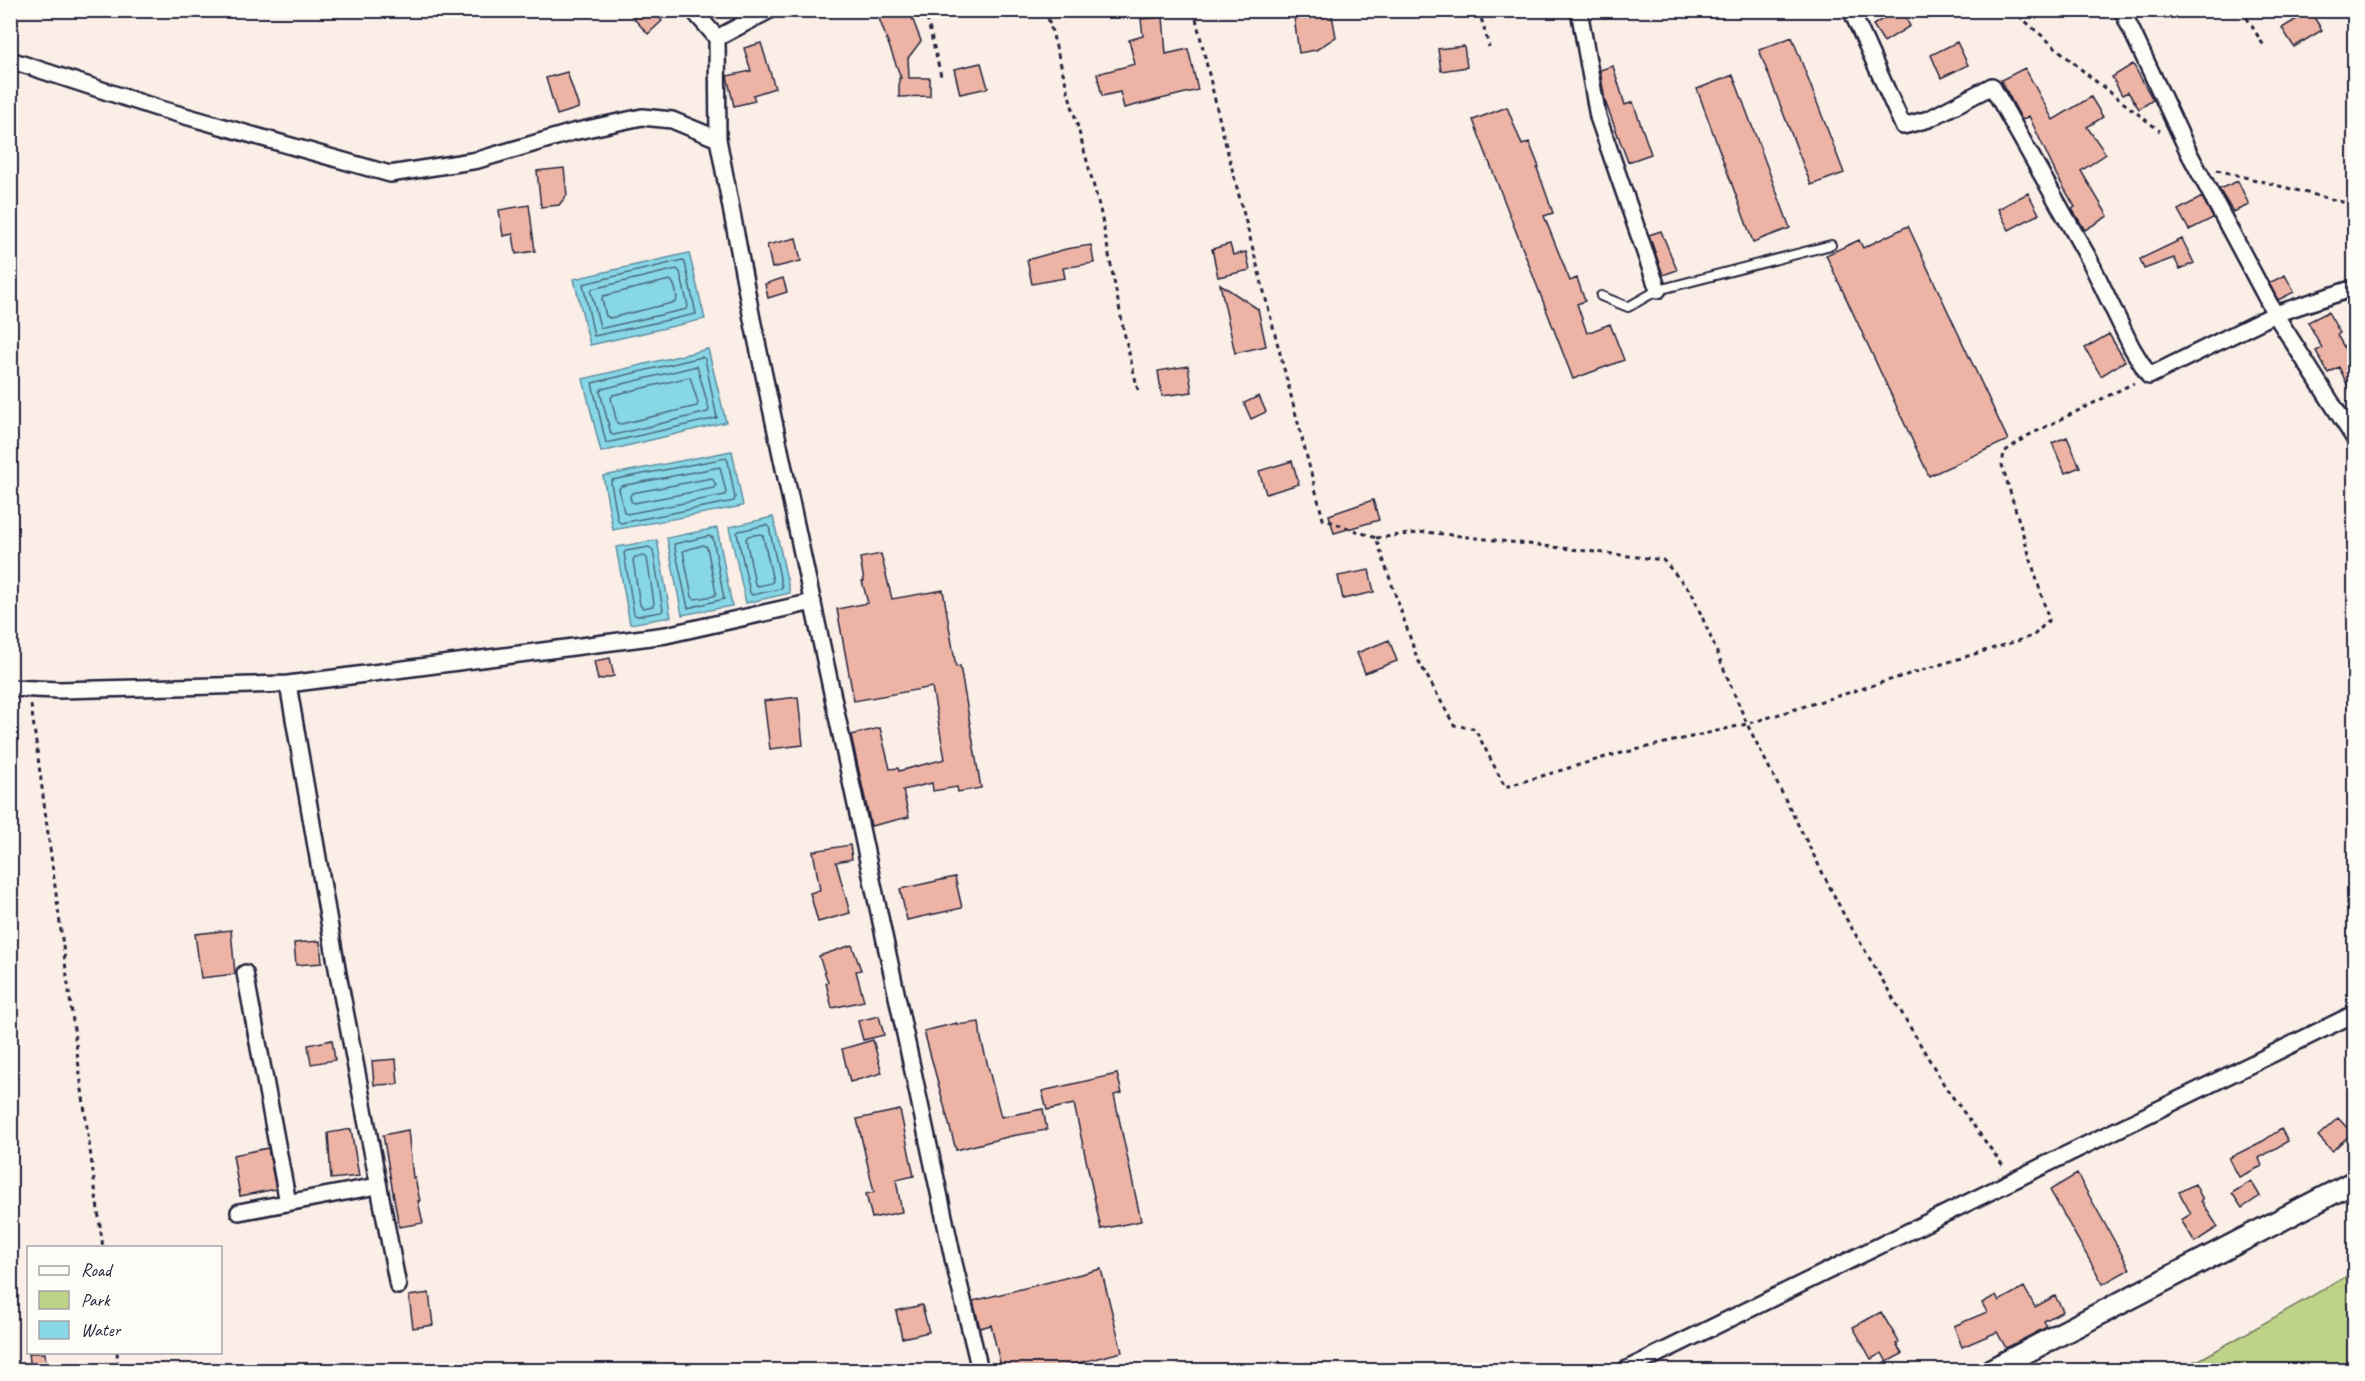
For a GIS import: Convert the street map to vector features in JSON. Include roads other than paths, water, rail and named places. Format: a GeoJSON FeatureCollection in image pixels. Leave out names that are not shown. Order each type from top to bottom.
{"type":"FeatureCollection","features":[{"type":"Feature","properties":{"kind":"main road"},"geometry":{"type":"LineString","coordinates":[[1991,1371],[2355,1182]]}},
{"type":"Feature","properties":{"kind":"street"},"geometry":{"type":"LineString","coordinates":[[693,10],[717,38],[718,139],[752,319],[954,1263],[980,1371]]}},
{"type":"Feature","properties":{"kind":"street"},"geometry":{"type":"LineString","coordinates":[[717,38],[770,10]]}},
{"type":"Feature","properties":{"kind":"street"},"geometry":{"type":"LineString","coordinates":[[1579,10],[1598,117],[1658,290]]}},
{"type":"Feature","properties":{"kind":"street"},"geometry":{"type":"LineString","coordinates":[[1851,10],[1903,126],[1929,119],[1992,86],[2089,259],[2132,348],[2149,376],[2275,314],[2355,288]]}},
{"type":"Feature","properties":{"kind":"street"},"geometry":{"type":"LineString","coordinates":[[2122,10],[2188,153],[2275,314],[2355,438]]}},
{"type":"Feature","properties":{"kind":"street"},"geometry":{"type":"LineString","coordinates":[[10,60],[157,108],[390,174],[478,160],[573,132],[642,117],[672,120],[718,139]]}},
{"type":"Feature","properties":{"kind":"street"},"geometry":{"type":"LineString","coordinates":[[10,688],[59,690],[288,684],[666,635],[813,602]]}},
{"type":"Feature","properties":{"kind":"street"},"geometry":{"type":"LineString","coordinates":[[288,684],[377,1186],[398,1286]]}},
{"type":"Feature","properties":{"kind":"street"},"geometry":{"type":"LineString","coordinates":[[245,972],[288,1203]]}},
{"type":"Feature","properties":{"kind":"street"},"geometry":{"type":"LineString","coordinates":[[1625,1371],[2355,1014]]}},
{"type":"Feature","properties":{"kind":"street"},"geometry":{"type":"LineString","coordinates":[[239,1212],[377,1186]]}},
{"type":"Feature","properties":{"kind":"lane"},"geometry":{"type":"LineString","coordinates":[[1601,296],[1628,307],[1658,290],[1831,245]]}},
{"type":"Feature","properties":{"kind":"water"},"geometry":{"type":"Polygon","coordinates":[[[689,253],[705,319],[590,345],[574,279],[689,253]]]}},
{"type":"Feature","properties":{"kind":"water"},"geometry":{"type":"Polygon","coordinates":[[[708,349],[726,422],[601,452],[583,379],[708,349]]]}},
{"type":"Feature","properties":{"kind":"water"},"geometry":{"type":"Polygon","coordinates":[[[732,451],[743,506],[613,530],[603,476],[732,451]]]}},
{"type":"Feature","properties":{"kind":"water"},"geometry":{"type":"Polygon","coordinates":[[[773,517],[790,593],[746,603],[729,527],[773,517]]]}},
{"type":"Feature","properties":{"kind":"water"},"geometry":{"type":"Polygon","coordinates":[[[717,528],[732,606],[682,615],[667,538],[717,528]]]}},
{"type":"Feature","properties":{"kind":"water"},"geometry":{"type":"Polygon","coordinates":[[[657,540],[671,617],[630,624],[616,547],[657,540]]]}}]}
